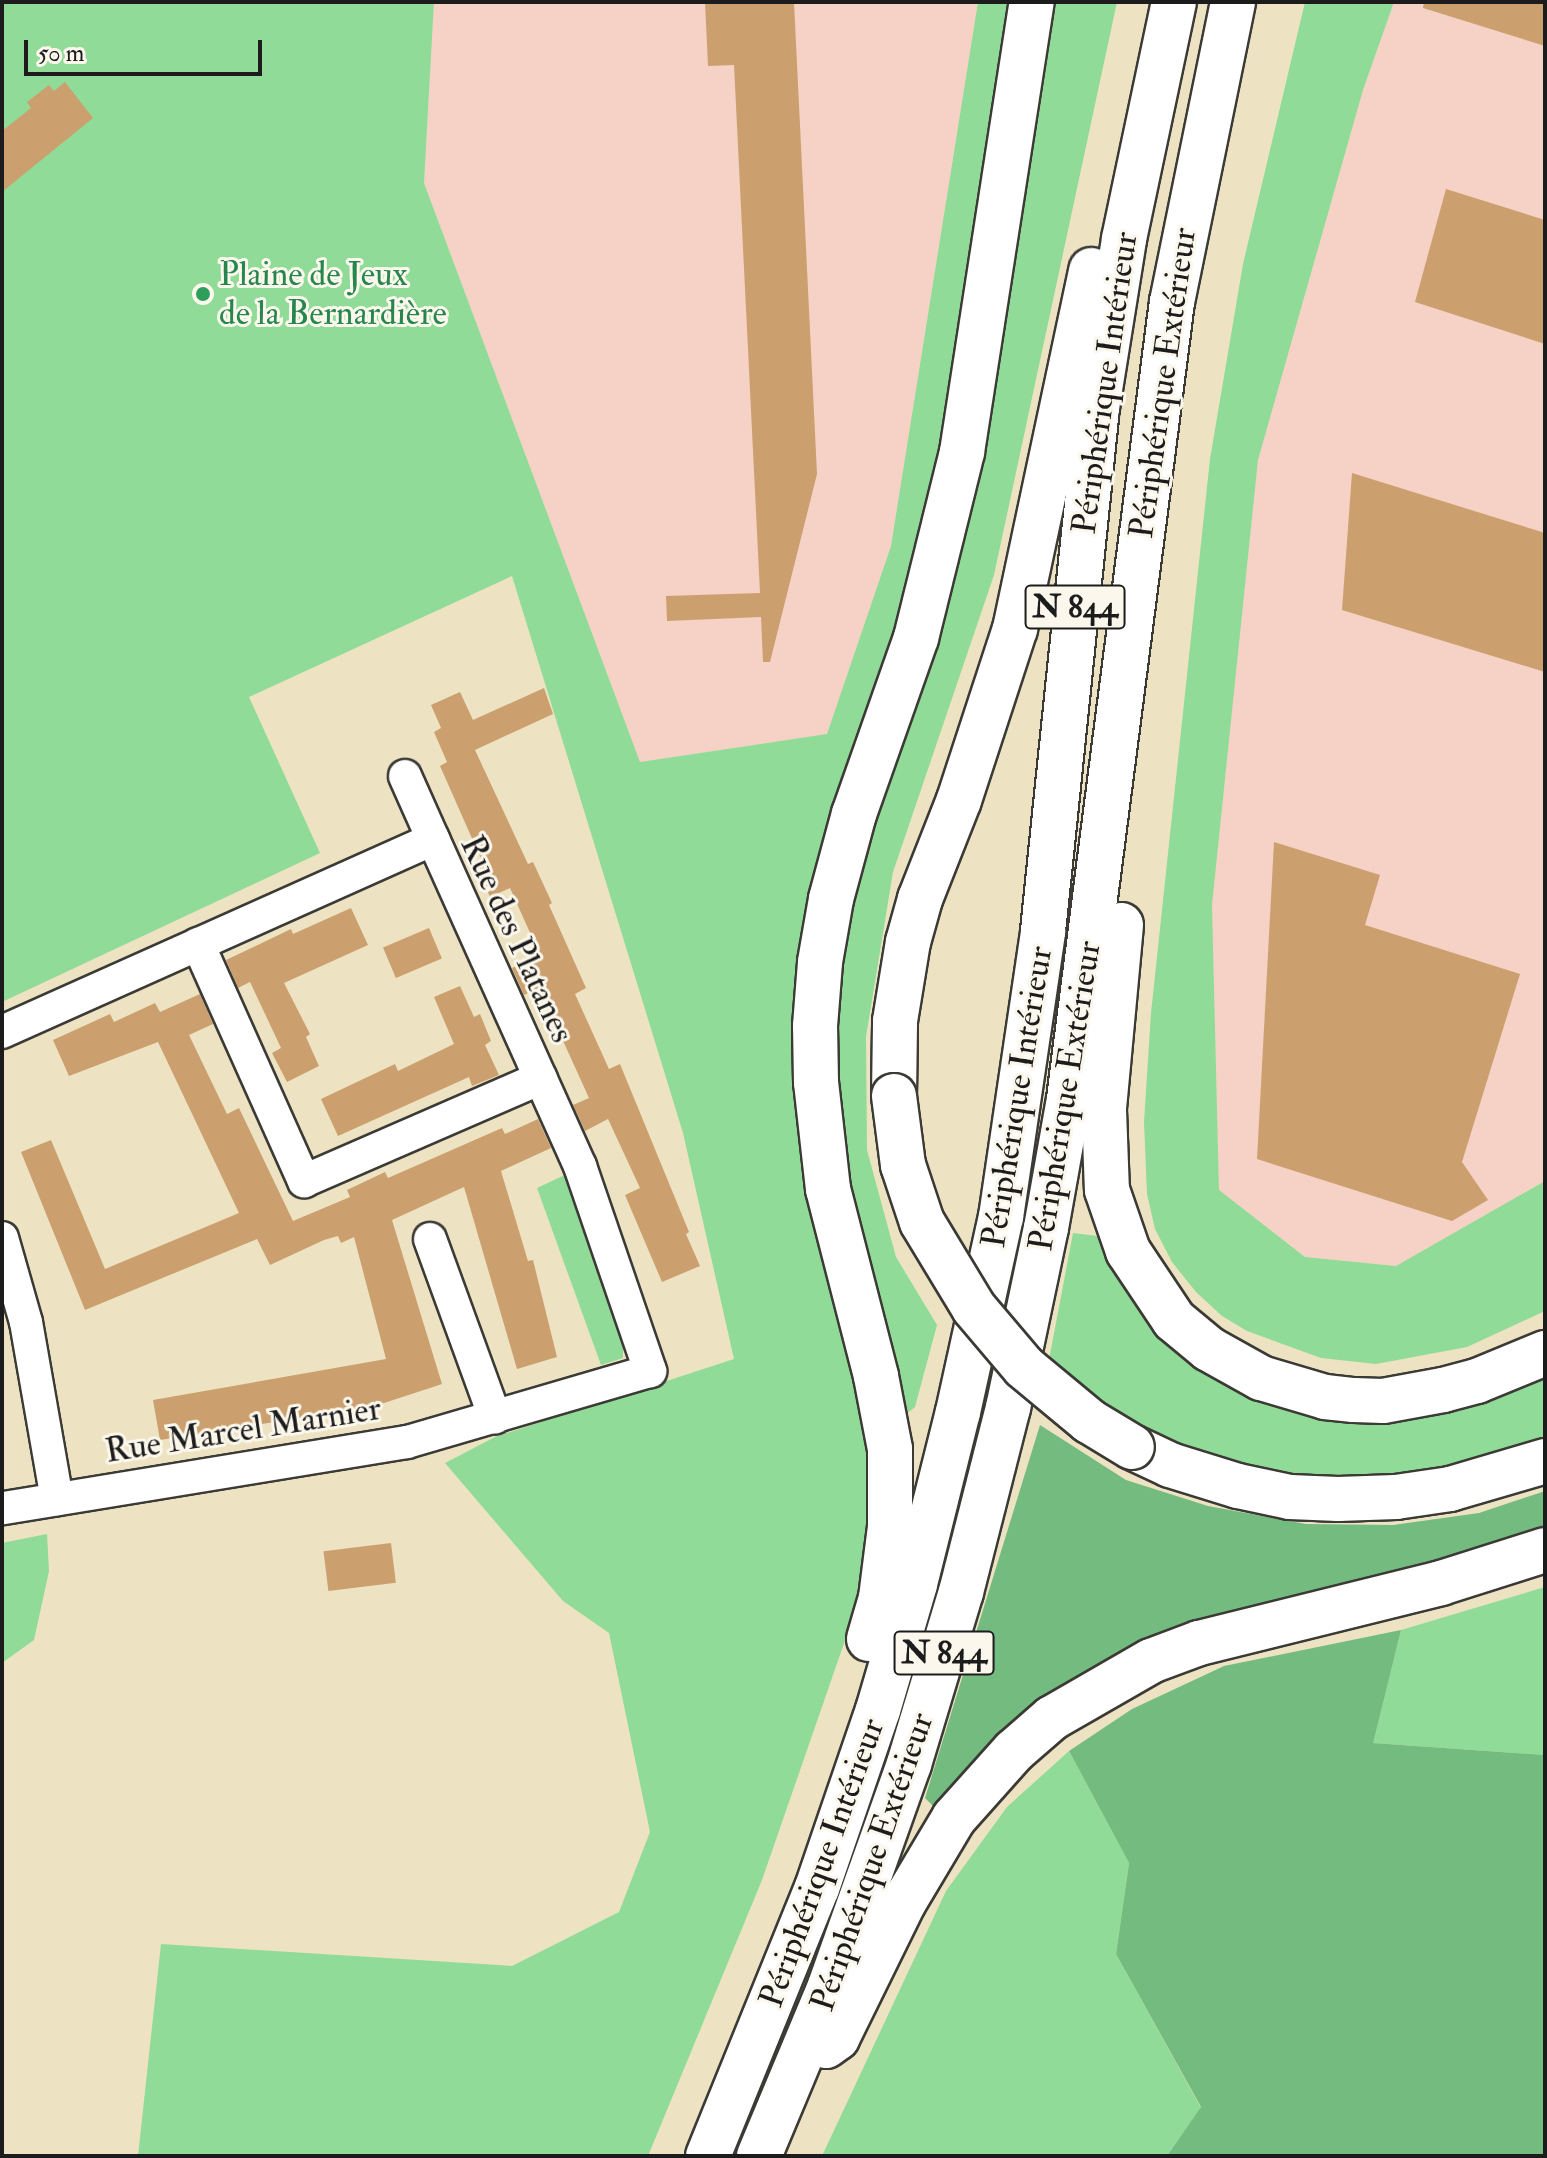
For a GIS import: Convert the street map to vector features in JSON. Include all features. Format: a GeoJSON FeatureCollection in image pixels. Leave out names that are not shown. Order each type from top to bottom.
{"type":"FeatureCollection","features":[{"type":"Feature","properties":{"kind":"highway"},"geometry":{"type":"LineString","coordinates":[[769,2013],[756,1975],[830,1771],[856,1686],[881,1598],[890,1527],[890,1449],[876,1376],[828,1189],[816,1082],[815,1026],[820,962],[831,899],[854,814],[916,638],[962,452],[1032,2]]}},
{"type":"Feature","properties":{"kind":"highway"},"geometry":{"type":"LineString","coordinates":[[1159,2],[1095,254],[1015,629],[908,942],[895,1021],[894,1096],[903,1165],[922,1222],[974,1308],[1024,1367],[1089,1421],[1170,1465],[1238,1486],[1290,1497],[1338,1499],[1396,1497],[1450,1489],[1545,1461]]}},
{"type":"Feature","properties":{"kind":"highway","name":"Périphérique Intérieur"},"geometry":{"type":"LineString","coordinates":[[708,2156],[769,2013],[873,1725],[915,1584],[1001,1217],[1043,931],[1097,408],[1135,183],[1174,2]]}},
{"type":"Feature","properties":{"kind":"highway","name":"Périphérique Extérieur"},"geometry":{"type":"LineString","coordinates":[[759,2156],[798,2066],[873,1871],[909,1764],[957,1606],[1008,1408],[1046,1228],[1069,1099],[1172,302],[1233,2]]}},
{"type":"Feature","properties":{"kind":"highway"},"geometry":{"type":"LineString","coordinates":[[1127,647],[1143,678],[1104,1110],[1107,1190],[1128,1251],[1174,1320],[1209,1349],[1261,1378],[1325,1397],[1383,1401],[1412,1397],[1477,1381],[1545,1353]]}},
{"type":"Feature","properties":{"kind":"highway"},"geometry":{"type":"LineString","coordinates":[[798,2066],[837,2038],[904,1902],[954,1818],[1014,1751],[1052,1718],[1151,1661],[1199,1643],[1441,1583],[1545,1550]]}},
{"type":"Feature","properties":{"kind":"street"},"geometry":{"type":"LineString","coordinates":[[405,776],[433,839]]}},
{"type":"Feature","properties":{"kind":"street","name":"Rue des Platanes"},"geometry":{"type":"LineString","coordinates":[[2,1032],[433,839],[580,1166],[650,1371]]}},
{"type":"Feature","properties":{"kind":"street"},"geometry":{"type":"LineString","coordinates":[[198,944],[304,1181],[541,1078]]}},
{"type":"Feature","properties":{"kind":"street"},"geometry":{"type":"LineString","coordinates":[[2,1238],[26,1322],[57,1499]]}},
{"type":"Feature","properties":{"kind":"street"},"geometry":{"type":"LineString","coordinates":[[430,1239],[495,1418]]}},
{"type":"Feature","properties":{"kind":"street","name":"Rue Marcel Marnier"},"geometry":{"type":"LineString","coordinates":[[2,1508],[407,1442],[650,1371]]}},
{"type":"Feature","properties":{"kind":"shaded area"},"geometry":{"type":"Polygon","coordinates":[[[434,2],[978,2],[891,546],[827,734],[640,762],[424,183],[434,2]]]}},
{"type":"Feature","properties":{"kind":"shaded area"},"geometry":{"type":"Polygon","coordinates":[[[1394,2],[1545,2],[1545,1181],[1396,1266],[1305,1257],[1219,1190],[1212,905],[1258,460],[1363,90],[1394,2]]]}},
{"type":"Feature","properties":{"kind":"green space"},"geometry":{"type":"Polygon","coordinates":[[[2,2],[434,2],[424,183],[640,762],[827,734],[891,546],[978,2],[1117,2],[994,575],[893,872],[866,1037],[867,1150],[896,1257],[937,1325],[915,1407],[870,1443],[873,1521],[859,1600],[762,1880],[648,2156],[138,2156],[161,1944],[512,1966],[619,1912],[650,1832],[609,1633],[563,1601],[445,1463],[495,1437],[734,1359],[683,1133],[512,576],[249,697],[320,853],[2,1002],[2,2]]]}},
{"type":"Feature","properties":{"kind":"green space"},"geometry":{"type":"Polygon","coordinates":[[[1305,2],[1394,2],[1363,90],[1258,460],[1212,905],[1219,1190],[1305,1257],[1396,1266],[1545,1181],[1545,1311],[1467,1347],[1376,1364],[1321,1358],[1247,1331],[1222,1316],[1196,1292],[1172,1262],[1155,1229],[1147,1194],[1144,1122],[1151,1013],[1210,459],[1243,264],[1305,2]]]}},
{"type":"Feature","properties":{"kind":"green space"},"geometry":{"type":"Polygon","coordinates":[[[569,1173],[623,1330],[623,1358],[601,1365],[537,1188],[569,1173]]]}},
{"type":"Feature","properties":{"kind":"green space"},"geometry":{"type":"Polygon","coordinates":[[[1073,1233],[1106,1237],[1294,1406],[1545,1367],[1545,1442],[1479,1467],[1355,1481],[1240,1467],[1141,1436],[1048,1365],[1073,1233]]]}},
{"type":"Feature","properties":{"kind":"green space"},"geometry":{"type":"Polygon","coordinates":[[[1040,1425],[1126,1480],[1208,1506],[1306,1524],[1393,1525],[1479,1513],[1545,1491],[1545,1528],[1456,1562],[1248,1615],[937,1810],[925,1798],[1040,1425]]]}},
{"type":"Feature","properties":{"kind":"green space"},"geometry":{"type":"Polygon","coordinates":[[[47,1534],[49,1571],[34,1640],[2,1663],[2,1543],[47,1534]]]}},
{"type":"Feature","properties":{"kind":"green space"},"geometry":{"type":"Polygon","coordinates":[[[1545,1587],[1545,1755],[1372,1743],[1401,1630],[1545,1587]]]}},
{"type":"Feature","properties":{"kind":"green space"},"geometry":{"type":"Polygon","coordinates":[[[1401,1630],[1373,1743],[1545,1755],[1545,2156],[1167,2156],[1201,2107],[1116,1954],[1129,1863],[1069,1751],[1132,1709],[1224,1666],[1401,1630]]]}},
{"type":"Feature","properties":{"kind":"green space"},"geometry":{"type":"Polygon","coordinates":[[[1069,1751],[1129,1863],[1116,1954],[1201,2108],[1167,2156],[822,2156],[946,1891],[1007,1807],[1069,1751]]]}},
{"type":"Feature","properties":{"kind":"building"},"geometry":{"type":"Polygon","coordinates":[[[705,2],[794,2],[817,474],[770,662],[763,662],[761,617],[667,621],[666,596],[760,593],[734,65],[708,66],[705,2]]]}},
{"type":"Feature","properties":{"kind":"building"},"geometry":{"type":"Polygon","coordinates":[[[1424,2],[1545,2],[1545,46],[1423,8],[1424,2]]]}},
{"type":"Feature","properties":{"kind":"building"},"geometry":{"type":"Polygon","coordinates":[[[65,82],[93,118],[2,192],[2,131],[31,108],[27,102],[49,85],[54,91],[65,82]]]}},
{"type":"Feature","properties":{"kind":"building"},"geometry":{"type":"Polygon","coordinates":[[[1446,189],[1545,220],[1545,344],[1415,302],[1446,189]]]}},
{"type":"Feature","properties":{"kind":"building"},"geometry":{"type":"Polygon","coordinates":[[[1352,473],[1545,533],[1545,672],[1342,610],[1352,473]]]}},
{"type":"Feature","properties":{"kind":"building"},"geometry":{"type":"Polygon","coordinates":[[[544,688],[553,714],[475,750],[528,864],[533,862],[552,903],[549,905],[586,988],[575,994],[609,1069],[620,1064],[689,1232],[686,1234],[700,1266],[662,1282],[625,1195],[640,1188],[608,1119],[585,1131],[573,1105],[589,1098],[539,988],[524,995],[512,968],[540,955],[510,888],[490,897],[476,864],[482,861],[440,766],[447,762],[434,732],[441,728],[431,705],[460,692],[473,720],[544,688]]]}},
{"type":"Feature","properties":{"kind":"building"},"geometry":{"type":"Polygon","coordinates":[[[1274,842],[1380,875],[1365,925],[1520,974],[1462,1162],[1488,1200],[1452,1221],[1257,1159],[1274,842]]]}},
{"type":"Feature","properties":{"kind":"building"},"geometry":{"type":"Polygon","coordinates":[[[351,908],[368,945],[284,983],[310,1034],[306,1037],[319,1066],[287,1082],[272,1053],[281,1048],[250,982],[238,988],[226,960],[291,929],[293,934],[351,908]]]}},
{"type":"Feature","properties":{"kind":"building"},"geometry":{"type":"Polygon","coordinates":[[[429,928],[442,958],[396,978],[383,948],[429,928]]]}},
{"type":"Feature","properties":{"kind":"building"},"geometry":{"type":"Polygon","coordinates":[[[460,986],[474,1017],[480,1014],[491,1041],[485,1045],[499,1075],[472,1086],[469,1077],[338,1136],[321,1099],[395,1064],[398,1071],[454,1044],[434,997],[460,986]]]}},
{"type":"Feature","properties":{"kind":"building"},"geometry":{"type":"Polygon","coordinates":[[[200,994],[213,1024],[189,1035],[227,1114],[239,1108],[293,1221],[350,1197],[347,1190],[385,1172],[388,1178],[502,1128],[505,1134],[538,1119],[551,1148],[501,1171],[528,1261],[533,1260],[557,1357],[517,1369],[464,1187],[392,1220],[442,1384],[375,1406],[160,1440],[153,1400],[386,1359],[354,1237],[341,1243],[338,1236],[324,1240],[270,1265],[257,1239],[85,1310],[21,1152],[51,1140],[105,1269],[239,1213],[158,1042],[69,1076],[53,1040],[110,1014],[114,1022],[155,1003],[160,1012],[200,994]]]}},
{"type":"Feature","properties":{"kind":"building"},"geometry":{"type":"Polygon","coordinates":[[[391,1543],[396,1583],[328,1591],[324,1551],[391,1543]]]}},
{"type":"Feature","properties":{"kind":"place","name":"Plaine de Jeux de la Bernardière"},"geometry":{"type":"Point","coordinates":[203,294]}}]}
